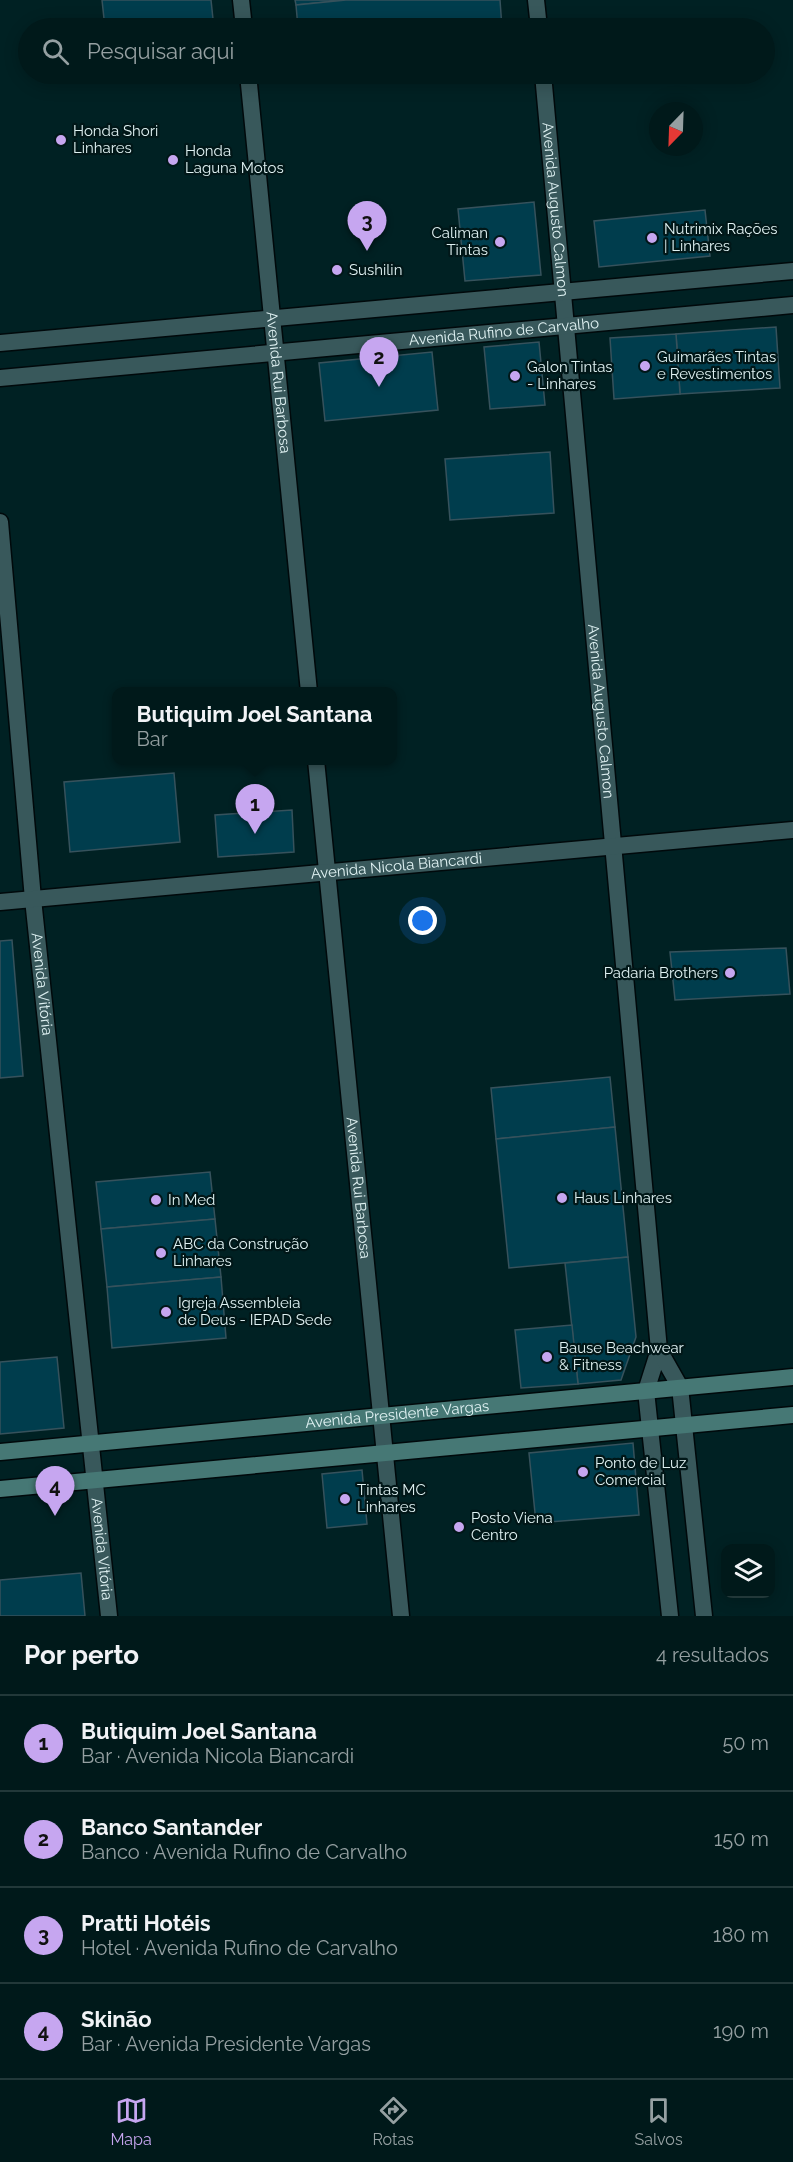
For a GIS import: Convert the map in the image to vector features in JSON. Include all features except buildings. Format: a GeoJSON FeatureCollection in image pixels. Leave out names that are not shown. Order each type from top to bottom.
{"type":"FeatureCollection","features":[{"type":"Feature","properties":{"kind":"main road","name":"Avenida Presidente Vargas"},"geometry":{"type":"LineString","coordinates":[[0,1452],[793,1377]]}},
{"type":"Feature","properties":{"kind":"main road"},"geometry":{"type":"LineString","coordinates":[[0,1490],[793,1415]]}},
{"type":"Feature","properties":{"kind":"street"},"geometry":{"type":"LineString","coordinates":[[241,0],[242,18]]}},
{"type":"Feature","properties":{"kind":"street"},"geometry":{"type":"LineString","coordinates":[[536,0],[538,18]]}},
{"type":"Feature","properties":{"kind":"street","name":"Avenida Rui Barbosa"},"geometry":{"type":"LineString","coordinates":[[249,84],[309,687]]}},
{"type":"Feature","properties":{"kind":"street","name":"Avenida Augusto Calmon"},"geometry":{"type":"LineString","coordinates":[[544,84],[659,1350],[646,1391],[670,1616]]}},
{"type":"Feature","properties":{"kind":"street"},"geometry":{"type":"LineString","coordinates":[[0,344],[793,272]]}},
{"type":"Feature","properties":{"kind":"street","name":"Avenida Rufino de Carvalho"},"geometry":{"type":"LineString","coordinates":[[0,378],[793,305]]}},
{"type":"Feature","properties":{"kind":"street","name":"Avenida Vitória"},"geometry":{"type":"LineString","coordinates":[[0,522],[33,899],[109,1616]]}},
{"type":"Feature","properties":{"kind":"street","name":"Avenida Rui Barbosa"},"geometry":{"type":"LineString","coordinates":[[316,765],[401,1616]]}},
{"type":"Feature","properties":{"kind":"street","name":"Avenida Nicola Biancardi"},"geometry":{"type":"LineString","coordinates":[[0,902],[793,830]]}},
{"type":"Feature","properties":{"kind":"street","name":"Avenida Augusto Calmon"},"geometry":{"type":"LineString","coordinates":[[659,1350],[680,1388]]}},
{"type":"Feature","properties":{"kind":"street"},"geometry":{"type":"LineString","coordinates":[[680,1388],[704,1616]]}},
{"type":"Feature","properties":{"kind":"place","name":"Honda Shori Linhares"},"geometry":{"type":"Point","coordinates":[61,140]}},
{"type":"Feature","properties":{"kind":"place","name":"Honda Laguna Motos"},"geometry":{"type":"Point","coordinates":[173,160]}},
{"type":"Feature","properties":{"kind":"place","name":"Nutrimix Rações | Linhares"},"geometry":{"type":"Point","coordinates":[652,238]}},
{"type":"Feature","properties":{"kind":"place","name":"Caliman Tintas"},"geometry":{"type":"Point","coordinates":[500,242]}},
{"type":"Feature","properties":{"kind":"place","name":"Pratti Hotéis"},"geometry":{"type":"Point","coordinates":[367,251]}},
{"type":"Feature","properties":{"kind":"place","name":"Sushilin"},"geometry":{"type":"Point","coordinates":[337,270]}},
{"type":"Feature","properties":{"kind":"place","name":"Guimarães Tintas e Revestimentos"},"geometry":{"type":"Point","coordinates":[645,366]}},
{"type":"Feature","properties":{"kind":"place","name":"Galon Tintas - Linhares"},"geometry":{"type":"Point","coordinates":[515,376]}},
{"type":"Feature","properties":{"kind":"place","name":"Banco Santander"},"geometry":{"type":"Point","coordinates":[379,387]}},
{"type":"Feature","properties":{"kind":"place","name":"Butiquim Joel Santana"},"geometry":{"type":"Point","coordinates":[255,834]}},
{"type":"Feature","properties":{"kind":"place","name":"Padaria Brothers"},"geometry":{"type":"Point","coordinates":[730,973]}},
{"type":"Feature","properties":{"kind":"place","name":"Haus Linhares"},"geometry":{"type":"Point","coordinates":[562,1198]}},
{"type":"Feature","properties":{"kind":"place","name":"In Med"},"geometry":{"type":"Point","coordinates":[156,1200]}},
{"type":"Feature","properties":{"kind":"place","name":"ABC da Construção Linhares"},"geometry":{"type":"Point","coordinates":[161,1253]}},
{"type":"Feature","properties":{"kind":"place","name":"Igreja Assembleia de Deus - IEPAD Sede"},"geometry":{"type":"Point","coordinates":[166,1312]}},
{"type":"Feature","properties":{"kind":"place","name":"Bause Beachwear & Fitness"},"geometry":{"type":"Point","coordinates":[547,1357]}},
{"type":"Feature","properties":{"kind":"place","name":"Ponto de Luz Comercial"},"geometry":{"type":"Point","coordinates":[583,1472]}},
{"type":"Feature","properties":{"kind":"place","name":"Tintas MC Linhares"},"geometry":{"type":"Point","coordinates":[345,1499]}},
{"type":"Feature","properties":{"kind":"place","name":"Skinão"},"geometry":{"type":"Point","coordinates":[55,1516]}},
{"type":"Feature","properties":{"kind":"place","name":"Posto Viena Centro"},"geometry":{"type":"Point","coordinates":[459,1527]}}]}
